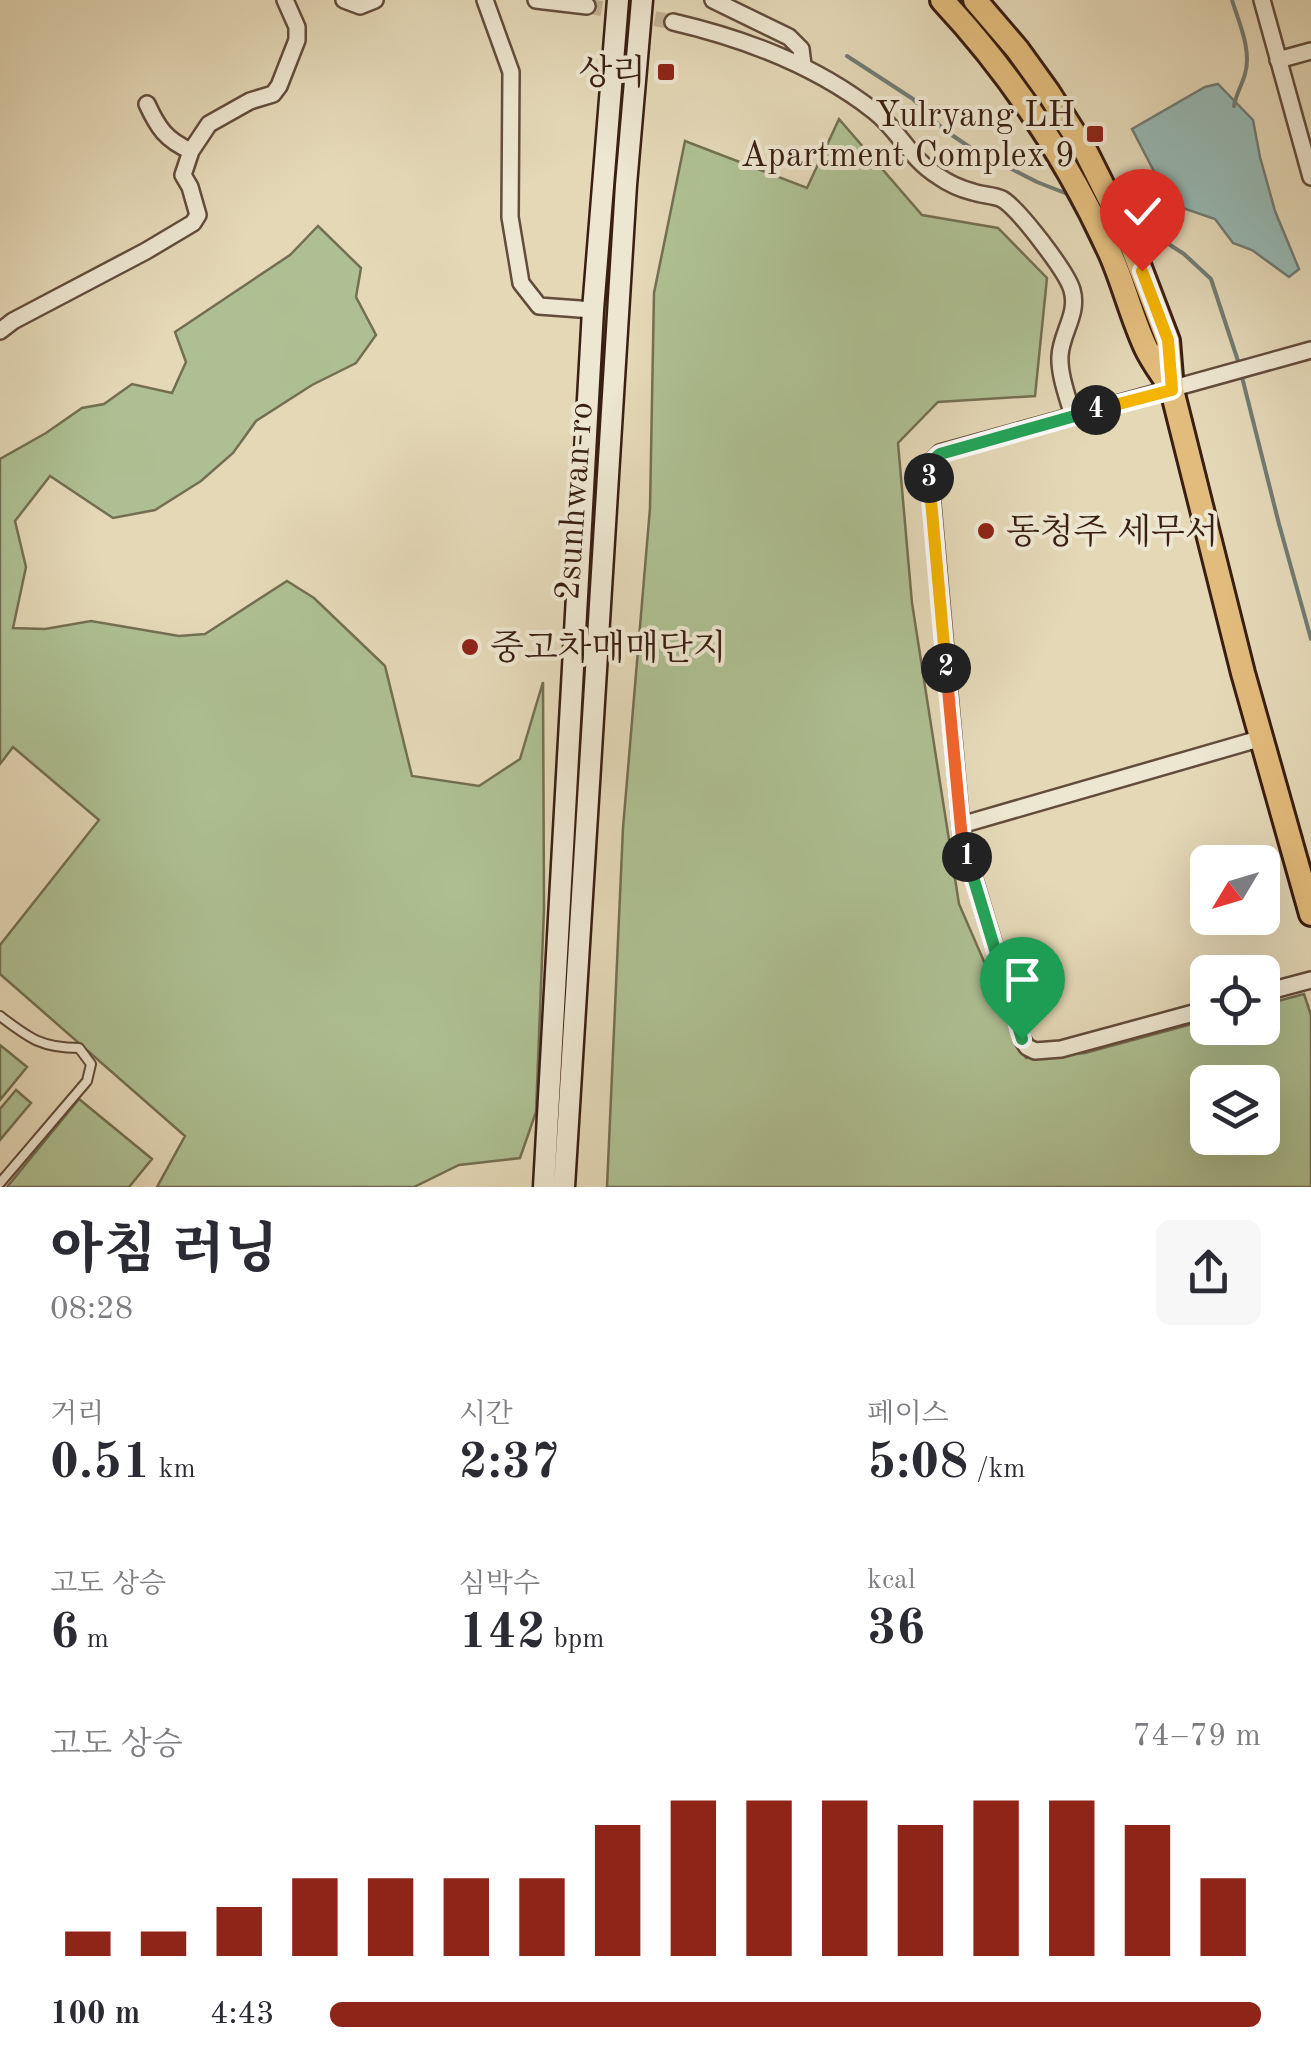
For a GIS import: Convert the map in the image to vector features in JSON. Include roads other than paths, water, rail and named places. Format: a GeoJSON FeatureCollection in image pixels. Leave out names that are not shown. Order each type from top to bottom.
{"type":"FeatureCollection","features":[{"type":"Feature","properties":{"kind":"main road"},"geometry":{"type":"LineString","coordinates":[[942,0],[994,60],[1068,172],[1112,257],[1147,350],[1172,390]]}},
{"type":"Feature","properties":{"kind":"main road"},"geometry":{"type":"LineString","coordinates":[[975,0],[1048,92],[1108,194],[1168,340],[1172,390],[1243,673],[1311,914]]}},
{"type":"Feature","properties":{"kind":"street"},"geometry":{"type":"LineString","coordinates":[[0,331],[193,223],[198,215],[183,175],[191,151],[209,124],[250,101],[273,94],[279,86],[297,40],[297,27],[285,0]]}},
{"type":"Feature","properties":{"kind":"street"},"geometry":{"type":"LineString","coordinates":[[344,0],[360,6],[375,0]]}},
{"type":"Feature","properties":{"kind":"street"},"geometry":{"type":"LineString","coordinates":[[485,0],[511,72],[510,217],[521,284],[539,306],[593,310]]}},
{"type":"Feature","properties":{"kind":"street"},"geometry":{"type":"LineString","coordinates":[[536,0],[588,6]]}},
{"type":"Feature","properties":{"kind":"street","name":"2sunhwan-ro"},"geometry":{"type":"LineString","coordinates":[[544,1187],[593,310],[618,0]]}},
{"type":"Feature","properties":{"kind":"street","name":"2sunhwan-ro"},"geometry":{"type":"LineString","coordinates":[[564,1187],[626,185],[642,0]]}},
{"type":"Feature","properties":{"kind":"street"},"geometry":{"type":"LineString","coordinates":[[713,0],[789,37],[800,50],[803,65]]}},
{"type":"Feature","properties":{"kind":"street"},"geometry":{"type":"LineString","coordinates":[[1262,0],[1311,177]]}},
{"type":"Feature","properties":{"kind":"street"},"geometry":{"type":"LineString","coordinates":[[673,22],[752,44],[803,65],[878,113],[920,164],[968,191],[1002,199],[1056,260],[1072,286],[1072,320],[1060,358],[1073,416]]}},
{"type":"Feature","properties":{"kind":"street"},"geometry":{"type":"LineString","coordinates":[[1278,60],[1311,51]]}},
{"type":"Feature","properties":{"kind":"street"},"geometry":{"type":"LineString","coordinates":[[147,104],[173,144],[191,151]]}},
{"type":"Feature","properties":{"kind":"street"},"geometry":{"type":"LineString","coordinates":[[1190,1014],[1061,1048],[1035,1051],[1027,1047],[1016,1024],[962,839],[928,471],[940,454],[1311,350]]}},
{"type":"Feature","properties":{"kind":"street"},"geometry":{"type":"LineString","coordinates":[[961,824],[1262,738]]}},
{"type":"Feature","properties":{"kind":"street"},"geometry":{"type":"LineString","coordinates":[[1280,988],[1311,980]]}},
{"type":"Feature","properties":{"kind":"lane"},"geometry":{"type":"LineString","coordinates":[[0,1016],[27,1036],[54,1048],[78,1048],[91,1064],[87,1081],[0,1182]]}},
{"type":"Feature","properties":{"kind":"water"},"geometry":{"type":"Polygon","coordinates":[[[1218,84],[1253,120],[1275,211],[1299,269],[1289,277],[1252,250],[1233,243],[1215,219],[1171,204],[1132,129],[1205,87],[1218,84]]]}},
{"type":"Feature","properties":{"kind":"waterway"},"geometry":{"type":"LineString","coordinates":[[1232,0],[1247,56],[1234,106]]}},
{"type":"Feature","properties":{"kind":"waterway"},"geometry":{"type":"LineString","coordinates":[[847,56],[913,99],[943,129],[971,148],[1070,195]]}},
{"type":"Feature","properties":{"kind":"waterway"},"geometry":{"type":"LineString","coordinates":[[1130,219],[1184,254],[1211,279],[1239,364]]}},
{"type":"Feature","properties":{"kind":"waterway"},"geometry":{"type":"LineString","coordinates":[[1163,241],[1174,227]]}},
{"type":"Feature","properties":{"kind":"waterway"},"geometry":{"type":"LineString","coordinates":[[1241,373],[1311,639]]}},
{"type":"Feature","properties":{"kind":"tunnel"},"geometry":{"type":"LineString","coordinates":[[587,6],[673,22]]}},
{"type":"Feature","properties":{"kind":"place","name":"상리"},"geometry":{"type":"Point","coordinates":[666,72]}},
{"type":"Feature","properties":{"kind":"place","name":"Yulryang LH Apartment Complex 9"},"geometry":{"type":"Point","coordinates":[1095,134]}},
{"type":"Feature","properties":{"kind":"place","name":"동청주 세무서"},"geometry":{"type":"Point","coordinates":[986,531]}},
{"type":"Feature","properties":{"kind":"place","name":"중고차매매단지"},"geometry":{"type":"Point","coordinates":[470,647]}}]}
